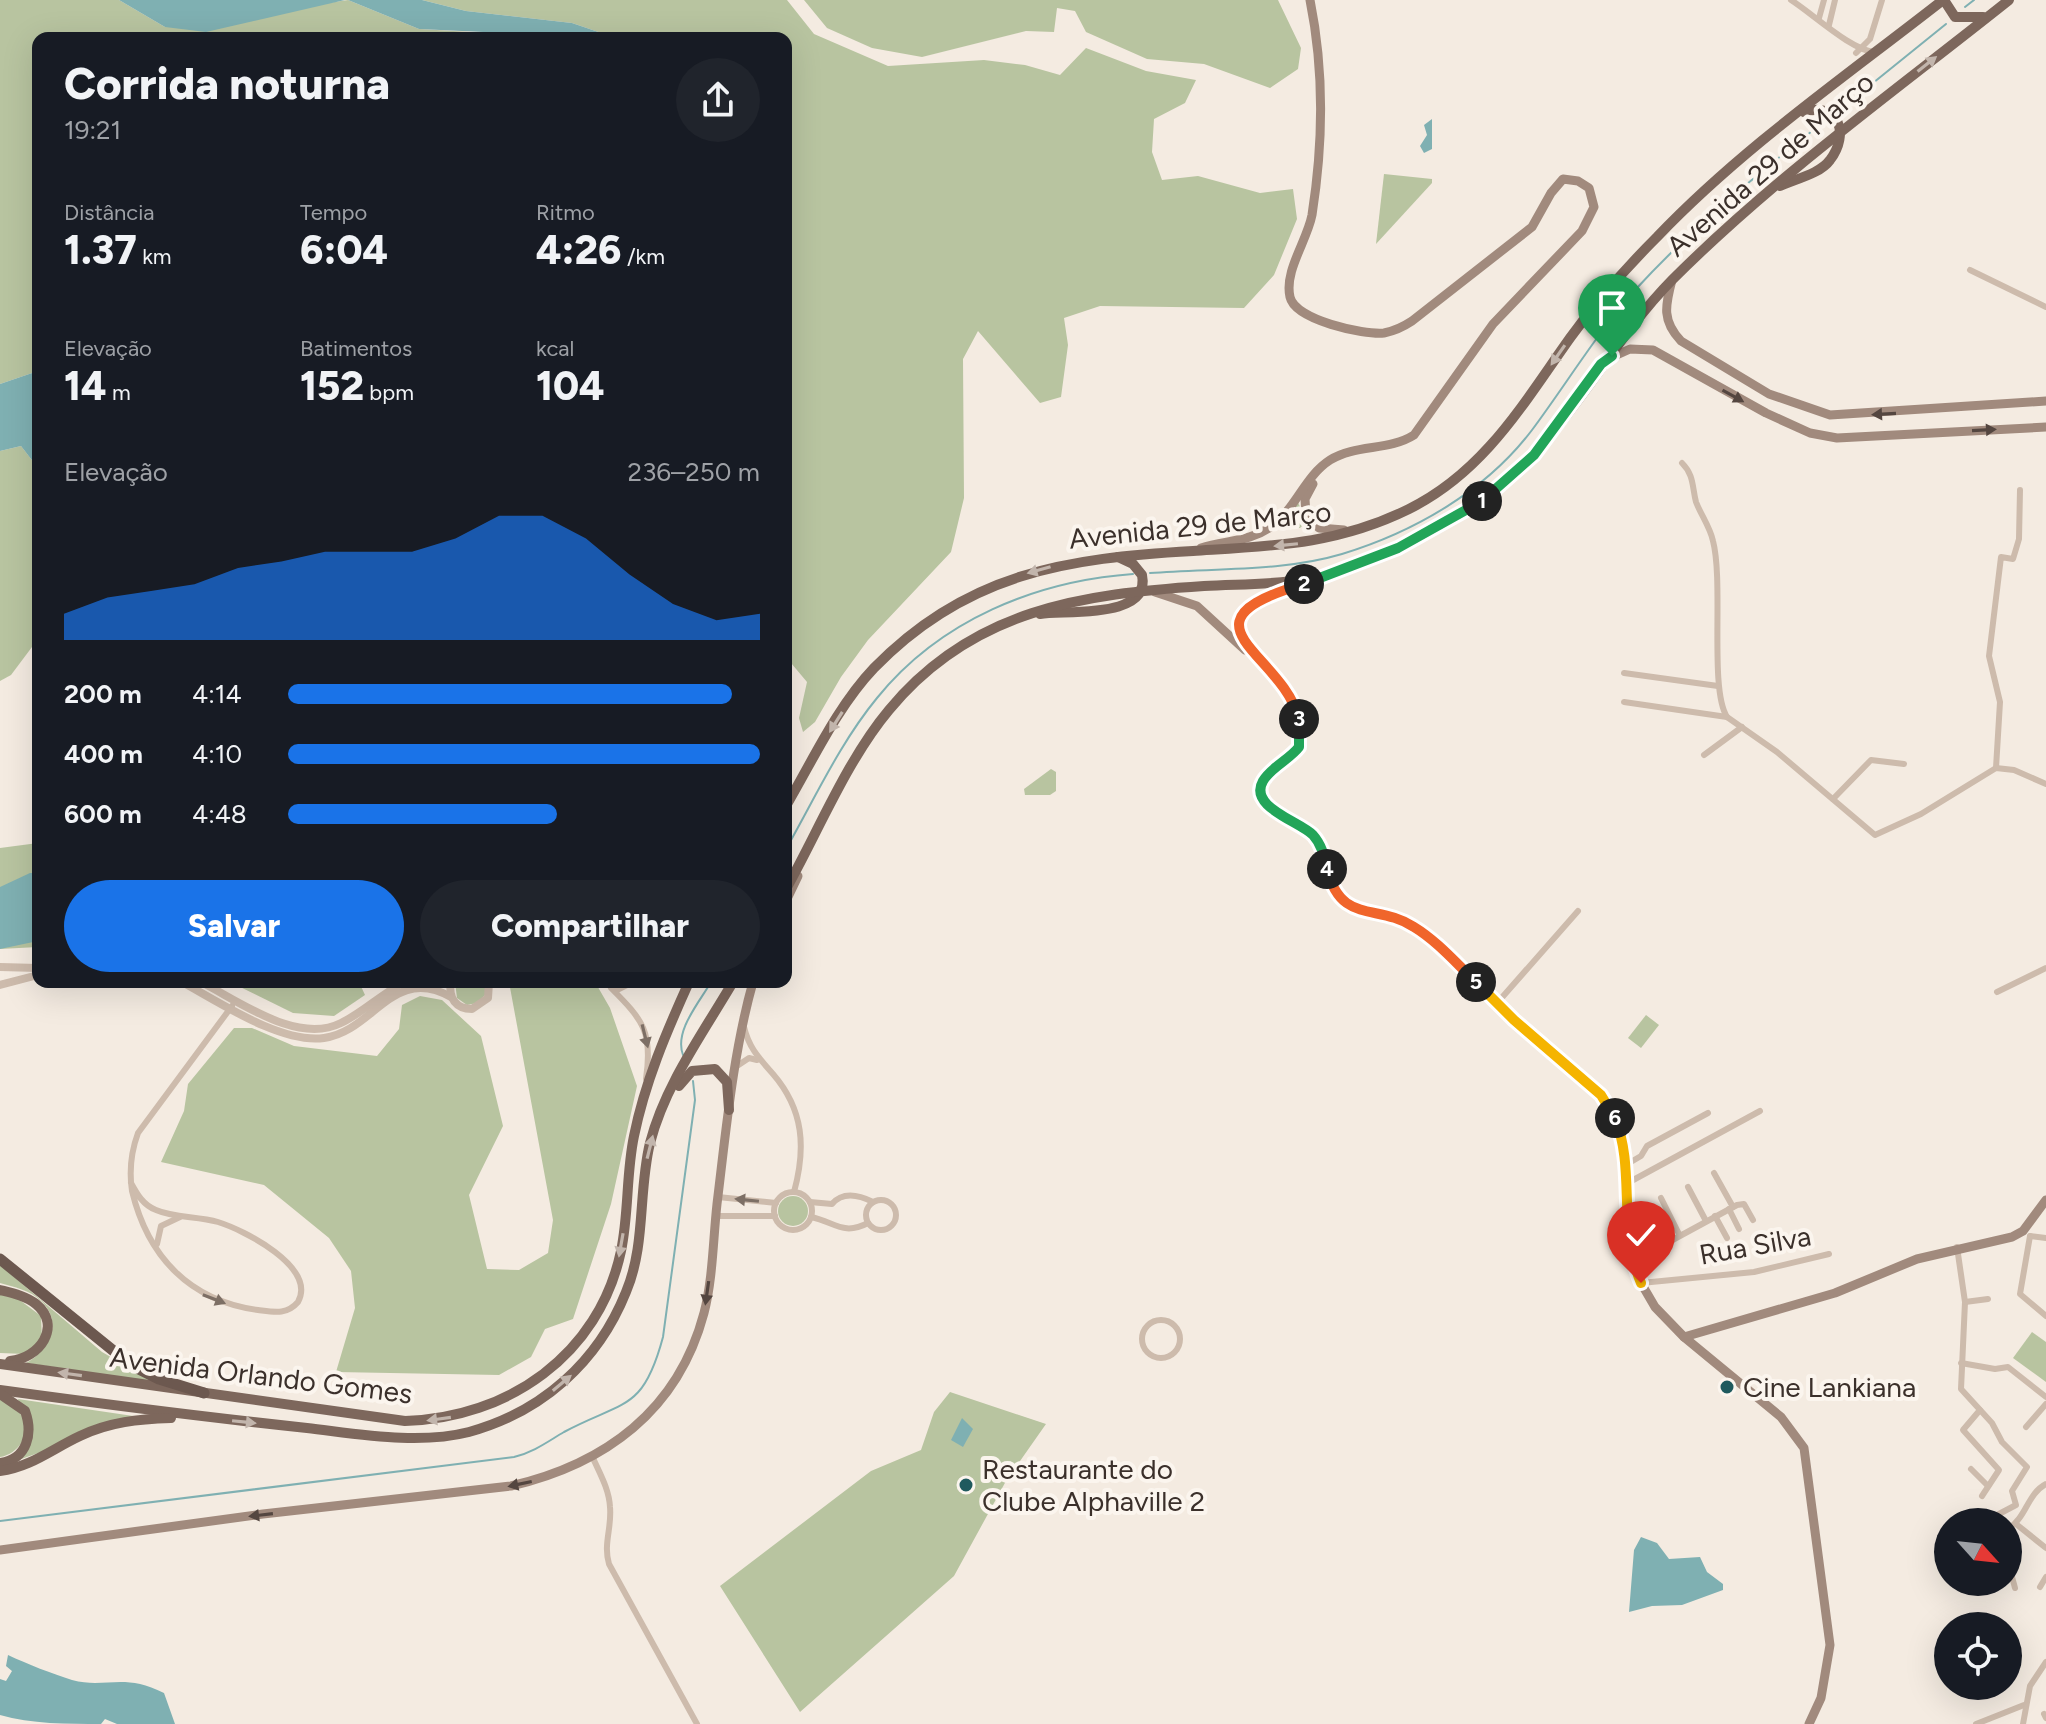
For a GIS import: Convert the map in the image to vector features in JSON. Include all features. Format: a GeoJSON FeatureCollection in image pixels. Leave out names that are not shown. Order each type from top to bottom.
{"type":"FeatureCollection","features":[{"type":"Feature","properties":{"kind":"highway"},"geometry":{"type":"LineString","coordinates":[[0,1259],[131,1365],[159,1379],[204,1393]]}},
{"type":"Feature","properties":{"kind":"main road"},"geometry":{"type":"LineString","coordinates":[[1191,551],[1250,538],[1266,530],[1280,520],[1320,467],[1343,454],[1398,442],[1420,429],[1493,324],[1582,231],[1592,213],[1594,199],[1584,184],[1563,179],[1524,235],[1412,321],[1393,331],[1367,331],[1316,319],[1298,310],[1289,291],[1312,215],[1319,120],[1319,61],[1310,0]]}},
{"type":"Feature","properties":{"kind":"main road"},"geometry":{"type":"LineString","coordinates":[[1944,0],[1950,13],[1961,19],[1991,14]]}},
{"type":"Feature","properties":{"kind":"main road","name":"Avenida 29 de Março"},"geometry":{"type":"LineString","coordinates":[[792,796],[857,690],[874,669],[946,610],[1004,581],[1047,567],[1116,556],[1299,544],[1362,529],[1427,499],[1479,461],[1509,426],[1594,307],[1638,256],[1701,194],[1944,0]]}},
{"type":"Feature","properties":{"kind":"main road","name":"Avenida 29 de Março"},"geometry":{"type":"LineString","coordinates":[[1147,591],[1284,581],[1331,573],[1425,534],[1498,488],[1546,440],[1601,364],[1672,280],[1767,192],[2009,0]]}},
{"type":"Feature","properties":{"kind":"main road"},"geometry":{"type":"LineString","coordinates":[[1767,192],[1825,165],[1835,152],[1841,133],[1838,119],[1829,110],[1814,109],[1795,116]]}},
{"type":"Feature","properties":{"kind":"main road"},"geometry":{"type":"LineString","coordinates":[[1672,280],[1666,308],[1668,327],[1681,341],[1793,405],[1830,415],[2046,401]]}},
{"type":"Feature","properties":{"kind":"main road"},"geometry":{"type":"LineString","coordinates":[[1601,364],[1627,350],[1653,350],[1766,413],[1810,433],[1837,438],[1870,439],[2046,427]]}},
{"type":"Feature","properties":{"kind":"main road"},"geometry":{"type":"LineString","coordinates":[[1343,454],[1314,483],[1304,508],[1306,516],[1319,528],[1362,529]]}},
{"type":"Feature","properties":{"kind":"main road"},"geometry":{"type":"LineString","coordinates":[[1116,556],[1139,569],[1147,591]]}},
{"type":"Feature","properties":{"kind":"main road"},"geometry":{"type":"LineString","coordinates":[[1277,678],[1242,638],[1240,626],[1245,611],[1265,595],[1331,573]]}},
{"type":"Feature","properties":{"kind":"main road"},"geometry":{"type":"LineString","coordinates":[[792,878],[872,734],[898,701],[959,648],[1016,618],[1073,610],[1115,609],[1147,591]]}},
{"type":"Feature","properties":{"kind":"main road"},"geometry":{"type":"LineString","coordinates":[[1147,591],[1197,606],[1287,688],[1296,706],[1301,739],[1295,753],[1263,780],[1262,798],[1318,841],[1331,884],[1341,899],[1360,911],[1413,926],[1601,1095],[1619,1128],[1632,1262],[1641,1283],[1655,1307],[1684,1337],[1769,1405],[1804,1448],[1818,1529],[1830,1645],[1821,1698],[1809,1724]]}},
{"type":"Feature","properties":{"kind":"main road"},"geometry":{"type":"LineString","coordinates":[[792,889],[825,820]]}},
{"type":"Feature","properties":{"kind":"main road"},"geometry":{"type":"LineString","coordinates":[[643,1096],[660,1047],[686,988]]}},
{"type":"Feature","properties":{"kind":"main road"},"geometry":{"type":"LineString","coordinates":[[663,1107],[730,988]]}},
{"type":"Feature","properties":{"kind":"main road"},"geometry":{"type":"LineString","coordinates":[[0,1550],[263,1514],[511,1486],[542,1479],[593,1458],[656,1405],[690,1351],[705,1311],[729,1110],[752,988]]}},
{"type":"Feature","properties":{"kind":"main road"},"geometry":{"type":"LineString","coordinates":[[663,1107],[692,1071],[709,1067],[720,1072],[727,1082],[729,1110]]}},
{"type":"Feature","properties":{"kind":"main road","name":"Avenida Orlando Gomes"},"geometry":{"type":"LineString","coordinates":[[0,1363],[405,1421],[462,1415],[513,1395],[537,1381],[572,1349],[608,1293],[621,1249],[633,1141],[643,1096]]}},
{"type":"Feature","properties":{"kind":"main road","name":"Avenida Orlando Gomes"},"geometry":{"type":"LineString","coordinates":[[0,1392],[378,1436],[439,1437],[469,1432],[541,1400],[573,1374],[607,1331],[626,1293],[635,1264],[647,1157],[663,1107]]}},
{"type":"Feature","properties":{"kind":"main road"},"geometry":{"type":"LineString","coordinates":[[1684,1337],[1835,1293],[1908,1262],[2025,1232],[2046,1200]]}},
{"type":"Feature","properties":{"kind":"main road"},"geometry":{"type":"LineString","coordinates":[[0,1290],[34,1302],[46,1319],[44,1342],[35,1354],[26,1359],[0,1363]]}},
{"type":"Feature","properties":{"kind":"main road"},"geometry":{"type":"LineString","coordinates":[[0,1392],[25,1411],[30,1432],[22,1452],[13,1460],[0,1463]]}},
{"type":"Feature","properties":{"kind":"main road"},"geometry":{"type":"LineString","coordinates":[[0,1471],[25,1465],[77,1437],[112,1424],[201,1417]]}},
{"type":"Feature","properties":{"kind":"street"},"geometry":{"type":"LineString","coordinates":[[1791,0],[1829,25],[1857,50],[1877,52]]}},
{"type":"Feature","properties":{"kind":"street"},"geometry":{"type":"LineString","coordinates":[[1819,18],[1824,0]]}},
{"type":"Feature","properties":{"kind":"street"},"geometry":{"type":"LineString","coordinates":[[1829,25],[1835,0]]}},
{"type":"Feature","properties":{"kind":"street"},"geometry":{"type":"LineString","coordinates":[[1848,75],[1857,50],[1870,39],[1882,0]]}},
{"type":"Feature","properties":{"kind":"street"},"geometry":{"type":"LineString","coordinates":[[1970,270],[2046,307]]}},
{"type":"Feature","properties":{"kind":"street"},"geometry":{"type":"LineString","coordinates":[[1682,463],[1692,475],[1698,506],[1714,541],[1720,629],[1718,686],[1721,705],[1727,717]]}},
{"type":"Feature","properties":{"kind":"street"},"geometry":{"type":"LineString","coordinates":[[1996,768],[2000,702],[1989,656],[2001,557],[2013,559],[2017,549],[2020,490]]}},
{"type":"Feature","properties":{"kind":"street"},"geometry":{"type":"LineString","coordinates":[[1624,673],[1718,686]]}},
{"type":"Feature","properties":{"kind":"street"},"geometry":{"type":"LineString","coordinates":[[1624,702],[1727,717],[1833,799],[1867,831],[1879,835],[1933,808],[1996,768],[2014,770],[2046,784]]}},
{"type":"Feature","properties":{"kind":"street"},"geometry":{"type":"LineString","coordinates":[[1704,755],[1742,727]]}},
{"type":"Feature","properties":{"kind":"street"},"geometry":{"type":"LineString","coordinates":[[1833,799],[1871,760],[1904,764]]}},
{"type":"Feature","properties":{"kind":"street"},"geometry":{"type":"LineString","coordinates":[[1498,1002],[1578,911]]}},
{"type":"Feature","properties":{"kind":"street"},"geometry":{"type":"LineString","coordinates":[[32,968],[0,969],[0,984],[32,976]]}},
{"type":"Feature","properties":{"kind":"street"},"geometry":{"type":"LineString","coordinates":[[1997,992],[2046,968]]}},
{"type":"Feature","properties":{"kind":"street"},"geometry":{"type":"LineString","coordinates":[[196,988],[286,1024],[314,1029],[340,1024],[396,988]]}},
{"type":"Feature","properties":{"kind":"street"},"geometry":{"type":"LineString","coordinates":[[210,988],[286,1034],[325,1038],[343,1031],[405,990],[416,988]]}},
{"type":"Feature","properties":{"kind":"street"},"geometry":{"type":"LineString","coordinates":[[424,988],[451,997],[461,1007],[479,1007],[488,998],[489,988]]}},
{"type":"Feature","properties":{"kind":"street"},"geometry":{"type":"LineString","coordinates":[[451,988],[451,997]]}},
{"type":"Feature","properties":{"kind":"street"},"geometry":{"type":"LineString","coordinates":[[611,988],[624,988]]}},
{"type":"Feature","properties":{"kind":"street"},"geometry":{"type":"LineString","coordinates":[[611,988],[629,1004],[645,1028],[649,1044],[643,1096]]}},
{"type":"Feature","properties":{"kind":"street"},"geometry":{"type":"LineString","coordinates":[[131,1183],[151,1208],[236,1229],[276,1253],[300,1279],[302,1290],[298,1302],[282,1312],[215,1300],[189,1286],[157,1248],[136,1205],[131,1183],[132,1154],[138,1133],[233,1004]]}},
{"type":"Feature","properties":{"kind":"street"},"geometry":{"type":"LineString","coordinates":[[744,1027],[750,1048],[785,1089],[800,1119],[800,1161],[794,1192]]}},
{"type":"Feature","properties":{"kind":"street"},"geometry":{"type":"LineString","coordinates":[[737,1066],[749,1058],[760,1061]]}},
{"type":"Feature","properties":{"kind":"street"},"geometry":{"type":"LineString","coordinates":[[1624,1185],[1760,1111]]}},
{"type":"Feature","properties":{"kind":"street"},"geometry":{"type":"LineString","coordinates":[[1624,1166],[1637,1159],[1647,1146],[1708,1113]]}},
{"type":"Feature","properties":{"kind":"street"},"geometry":{"type":"LineString","coordinates":[[1714,1173],[1739,1229]]}},
{"type":"Feature","properties":{"kind":"street"},"geometry":{"type":"LineString","coordinates":[[1688,1187],[1706,1221]]}},
{"type":"Feature","properties":{"kind":"street"},"geometry":{"type":"LineString","coordinates":[[810,1202],[811,1217],[804,1226],[793,1229],[782,1226],[775,1216],[776,1203],[784,1195],[794,1192],[810,1202],[832,1204]]}},
{"type":"Feature","properties":{"kind":"street"},"geometry":{"type":"LineString","coordinates":[[830,1221],[832,1204],[839,1197],[847,1196],[889,1203],[895,1219],[889,1227],[880,1230],[868,1223],[866,1214],[873,1202]]}},
{"type":"Feature","properties":{"kind":"street"},"geometry":{"type":"LineString","coordinates":[[718,1197],[776,1203]]}},
{"type":"Feature","properties":{"kind":"street"},"geometry":{"type":"LineString","coordinates":[[1661,1198],[1679,1234]]}},
{"type":"Feature","properties":{"kind":"street"},"geometry":{"type":"LineString","coordinates":[[1632,1262],[1731,1208],[1744,1204],[1753,1220]]}},
{"type":"Feature","properties":{"kind":"street"},"geometry":{"type":"LineString","coordinates":[[157,1248],[158,1233],[165,1222],[190,1216]]}},
{"type":"Feature","properties":{"kind":"street"},"geometry":{"type":"LineString","coordinates":[[716,1216],[775,1216]]}},
{"type":"Feature","properties":{"kind":"street"},"geometry":{"type":"LineString","coordinates":[[1715,1216],[1727,1238]]}},
{"type":"Feature","properties":{"kind":"street"},"geometry":{"type":"LineString","coordinates":[[811,1217],[830,1221],[835,1227],[847,1230],[868,1223]]}},
{"type":"Feature","properties":{"kind":"street"},"geometry":{"type":"LineString","coordinates":[[1640,1222],[1654,1248]]}},
{"type":"Feature","properties":{"kind":"street"},"geometry":{"type":"LineString","coordinates":[[2046,1238],[2025,1232],[2019,1291],[2025,1300],[2046,1316]]}},
{"type":"Feature","properties":{"kind":"street"},"geometry":{"type":"LineString","coordinates":[[1957,1247],[1965,1302],[1961,1389],[2002,1442],[2021,1458],[2027,1471],[2012,1491],[2016,1505],[2010,1508]]}},
{"type":"Feature","properties":{"kind":"street","name":"Rua Silva"},"geometry":{"type":"LineString","coordinates":[[1641,1283],[1754,1272],[1829,1254]]}},
{"type":"Feature","properties":{"kind":"street"},"geometry":{"type":"LineString","coordinates":[[1965,1302],[1988,1299]]}},
{"type":"Feature","properties":{"kind":"street"},"geometry":{"type":"LineString","coordinates":[[1164,1320],[1175,1326],[1181,1343],[1175,1353],[1159,1359],[1145,1350],[1142,1339],[1147,1327],[1164,1320]]}},
{"type":"Feature","properties":{"kind":"street"},"geometry":{"type":"LineString","coordinates":[[1961,1363],[1993,1369],[2008,1367],[2046,1397]]}},
{"type":"Feature","properties":{"kind":"street"},"geometry":{"type":"LineString","coordinates":[[2026,1427],[2046,1404]]}},
{"type":"Feature","properties":{"kind":"street"},"geometry":{"type":"LineString","coordinates":[[1980,1410],[1963,1430],[1997,1468],[1996,1479],[1982,1496]]}},
{"type":"Feature","properties":{"kind":"street"},"geometry":{"type":"LineString","coordinates":[[593,1458],[604,1482],[610,1507],[605,1546],[609,1564],[697,1724]]}},
{"type":"Feature","properties":{"kind":"street"},"geometry":{"type":"LineString","coordinates":[[1971,1469],[1988,1486]]}},
{"type":"Feature","properties":{"kind":"street"},"geometry":{"type":"LineString","coordinates":[[2022,1514],[2035,1492],[2046,1484]]}},
{"type":"Feature","properties":{"kind":"street"},"geometry":{"type":"LineString","coordinates":[[2022,1529],[2046,1548]]}},
{"type":"Feature","properties":{"kind":"street"},"geometry":{"type":"LineString","coordinates":[[2040,1587],[2046,1577]]}},
{"type":"Feature","properties":{"kind":"street"},"geometry":{"type":"LineString","coordinates":[[2023,1724],[2024,1705],[2030,1686],[2046,1662]]}},
{"type":"Feature","properties":{"kind":"street"},"geometry":{"type":"LineString","coordinates":[[1976,1724],[2024,1705]]}},
{"type":"Feature","properties":{"kind":"green space"},"geometry":{"type":"Polygon","coordinates":[[[0,0],[119,0],[165,27],[348,0],[419,29],[472,32],[32,32],[32,373],[0,384],[0,0]]]}},
{"type":"Feature","properties":{"kind":"green space"},"geometry":{"type":"Polygon","coordinates":[[[422,0],[787,0],[814,34],[888,66],[984,60],[1025,65],[1060,75],[1086,48],[1146,71],[1196,80],[1185,103],[1154,119],[1152,152],[1162,180],[1198,176],[1260,193],[1293,189],[1297,219],[1274,275],[1244,308],[1100,306],[1064,318],[1068,345],[1061,397],[1040,403],[978,331],[963,359],[964,498],[951,552],[868,640],[841,677],[815,722],[803,732],[799,718],[807,682],[792,664],[792,32],[598,32],[572,23],[466,11],[422,0]]]}},
{"type":"Feature","properties":{"kind":"green space"},"geometry":{"type":"Polygon","coordinates":[[[804,0],[1278,0],[1301,48],[1298,69],[1270,88],[1204,64],[1147,59],[1086,32],[1075,11],[1057,8],[1054,32],[1026,31],[922,57],[872,48],[827,28],[804,0]]]}},
{"type":"Feature","properties":{"kind":"green space"},"geometry":{"type":"Polygon","coordinates":[[[1384,174],[1432,179],[1432,183],[1376,244],[1384,174]]]}},
{"type":"Feature","properties":{"kind":"green space"},"geometry":{"type":"Polygon","coordinates":[[[21,446],[32,460],[32,647],[11,675],[0,681],[0,451],[21,446]]]}},
{"type":"Feature","properties":{"kind":"green space"},"geometry":{"type":"Polygon","coordinates":[[[1298,502],[1306,522],[1300,528],[1276,528],[1298,502]]]}},
{"type":"Feature","properties":{"kind":"green space"},"geometry":{"type":"Polygon","coordinates":[[[1051,769],[1056,772],[1056,791],[1050,795],[1025,795],[1024,789],[1051,769]]]}},
{"type":"Feature","properties":{"kind":"green space"},"geometry":{"type":"Polygon","coordinates":[[[32,844],[32,947],[0,949],[0,848],[32,844]]]}},
{"type":"Feature","properties":{"kind":"green space"},"geometry":{"type":"Polygon","coordinates":[[[242,988],[362,988],[365,995],[334,1016],[293,1013],[242,988]]]}},
{"type":"Feature","properties":{"kind":"green space"},"geometry":{"type":"Polygon","coordinates":[[[456,988],[486,988],[486,994],[477,1003],[467,1005],[457,998],[456,988]]]}},
{"type":"Feature","properties":{"kind":"green space"},"geometry":{"type":"Polygon","coordinates":[[[510,988],[598,988],[610,1008],[637,1086],[611,1204],[573,1319],[545,1329],[531,1357],[499,1375],[336,1372],[355,1308],[351,1271],[329,1238],[264,1185],[161,1162],[184,1111],[188,1084],[234,1028],[252,1028],[294,1046],[377,1056],[399,1029],[402,1005],[420,996],[442,1000],[481,1036],[503,1126],[469,1195],[487,1269],[519,1270],[548,1253],[553,1220],[510,988]]]}},
{"type":"Feature","properties":{"kind":"green space"},"geometry":{"type":"Polygon","coordinates":[[[1646,1015],[1659,1025],[1641,1048],[1628,1038],[1646,1015]]]}},
{"type":"Feature","properties":{"kind":"green space"},"geometry":{"type":"Polygon","coordinates":[[[793,1196],[803,1201],[808,1211],[803,1221],[793,1226],[783,1221],[778,1211],[783,1201],[793,1196]]]}},
{"type":"Feature","properties":{"kind":"green space"},"geometry":{"type":"Polygon","coordinates":[[[0,1265],[102,1352],[155,1382],[26,1363],[47,1344],[52,1318],[37,1297],[0,1283],[0,1265]]]}},
{"type":"Feature","properties":{"kind":"green space"},"geometry":{"type":"Polygon","coordinates":[[[0,1294],[17,1298],[41,1316],[42,1339],[25,1354],[0,1353],[0,1294]]]}},
{"type":"Feature","properties":{"kind":"green space"},"geometry":{"type":"Polygon","coordinates":[[[2032,1332],[2046,1342],[2046,1382],[2013,1358],[2032,1332]]]}},
{"type":"Feature","properties":{"kind":"green space"},"geometry":{"type":"Polygon","coordinates":[[[950,1392],[1046,1424],[1006,1481],[954,1576],[800,1712],[720,1586],[871,1471],[921,1450],[934,1412],[950,1392]]]}},
{"type":"Feature","properties":{"kind":"green space"},"geometry":{"type":"Polygon","coordinates":[[[0,1399],[20,1413],[26,1429],[18,1448],[0,1457],[0,1399]]]}},
{"type":"Feature","properties":{"kind":"green space"},"geometry":{"type":"Polygon","coordinates":[[[18,1399],[140,1417],[10,1463],[31,1441],[18,1399]]]}},
{"type":"Feature","properties":{"kind":"water"},"geometry":{"type":"Polygon","coordinates":[[[119,0],[345,0],[206,32],[165,27],[119,0]]]}},
{"type":"Feature","properties":{"kind":"water"},"geometry":{"type":"Polygon","coordinates":[[[348,0],[422,0],[466,11],[572,23],[598,32],[485,32],[419,29],[348,0]]]}},
{"type":"Feature","properties":{"kind":"water"},"geometry":{"type":"Polygon","coordinates":[[[1432,119],[1432,149],[1424,153],[1420,146],[1427,135],[1424,125],[1432,119]]]}},
{"type":"Feature","properties":{"kind":"water"},"geometry":{"type":"Polygon","coordinates":[[[32,373],[32,460],[21,446],[0,451],[0,384],[32,373]]]}},
{"type":"Feature","properties":{"kind":"water"},"geometry":{"type":"Polygon","coordinates":[[[32,873],[32,942],[0,949],[0,887],[32,873]]]}},
{"type":"Feature","properties":{"kind":"water"},"geometry":{"type":"Polygon","coordinates":[[[962,1418],[973,1429],[963,1447],[951,1440],[962,1418]]]}},
{"type":"Feature","properties":{"kind":"water"},"geometry":{"type":"Polygon","coordinates":[[[1641,1537],[1657,1543],[1669,1559],[1700,1557],[1707,1572],[1723,1584],[1723,1590],[1682,1605],[1652,1606],[1629,1612],[1634,1550],[1641,1537]]]}},
{"type":"Feature","properties":{"kind":"water"},"geometry":{"type":"Polygon","coordinates":[[[8,1655],[72,1680],[126,1682],[150,1687],[164,1693],[175,1724],[117,1724],[105,1719],[101,1724],[50,1723],[0,1715],[0,1679],[6,1681],[12,1671],[6,1666],[8,1655]]]}},
{"type":"Feature","properties":{"kind":"waterway"},"geometry":{"type":"LineString","coordinates":[[1965,7],[1974,0]]}},
{"type":"Feature","properties":{"kind":"waterway"},"geometry":{"type":"LineString","coordinates":[[1842,108],[1946,24]]}},
{"type":"Feature","properties":{"kind":"waterway"},"geometry":{"type":"LineString","coordinates":[[1150,573],[1271,567],[1319,560],[1396,534],[1447,507],[1514,452],[1608,323],[1657,266],[1725,203],[1821,124]]}},
{"type":"Feature","properties":{"kind":"waterway"},"geometry":{"type":"LineString","coordinates":[[792,838],[864,715],[902,671],[930,647],[960,626],[1026,596],[1061,585],[1133,574]]}},
{"type":"Feature","properties":{"kind":"waterway"},"geometry":{"type":"LineString","coordinates":[[683,1055],[681,1046],[685,1027],[707,988]]}},
{"type":"Feature","properties":{"kind":"waterway"},"geometry":{"type":"LineString","coordinates":[[0,1521],[514,1457],[534,1450],[628,1401],[648,1379],[663,1337],[695,1100],[693,1081]]}},
{"type":"Feature","properties":{"kind":"place","name":"Cine Lankiana"},"geometry":{"type":"Point","coordinates":[1727,1387]}},
{"type":"Feature","properties":{"kind":"place","name":"Restaurante do Clube Alphaville 2"},"geometry":{"type":"Point","coordinates":[966,1485]}},
{"type":"Feature","properties":{"kind":"route"},"geometry":{"type":"LineString","coordinates":[[1612,356],[1601,364],[1534,455],[1498,488],[1452,519],[1398,548],[1259,598],[1249,605],[1241,618],[1240,634],[1249,650],[1292,695],[1299,718],[1299,747],[1263,780],[1262,798],[1318,841],[1331,884],[1341,899],[1360,911],[1402,920],[1426,935],[1514,1020],[1601,1095],[1613,1113],[1622,1140],[1627,1244],[1641,1283]]}}]}
